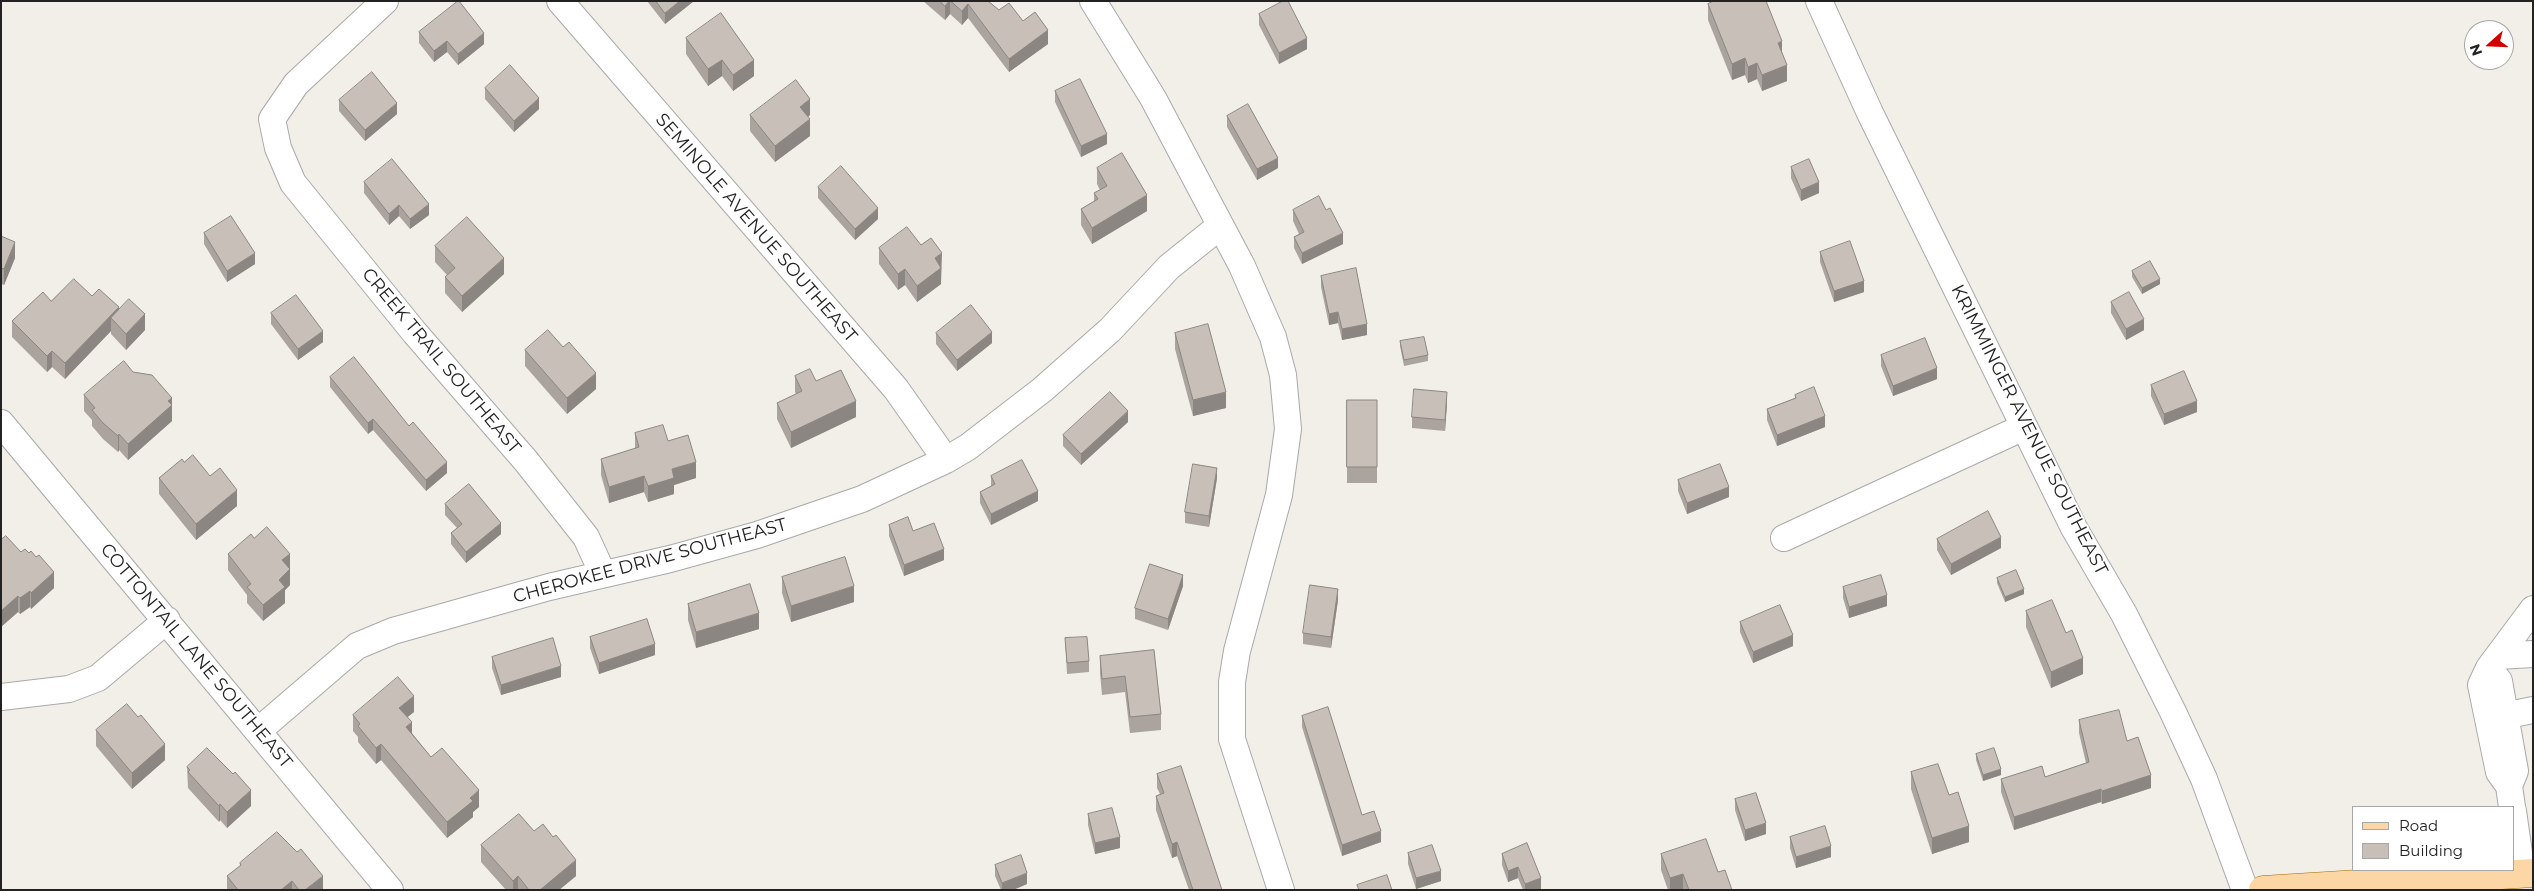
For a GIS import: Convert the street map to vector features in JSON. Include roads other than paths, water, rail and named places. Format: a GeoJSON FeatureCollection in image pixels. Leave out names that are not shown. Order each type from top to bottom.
{"type":"FeatureCollection","features":[{"type":"Feature","properties":{"kind":"main road"},"geometry":{"type":"LineString","coordinates":[[2264,890],[2397,886],[2527,874]]}},
{"type":"Feature","properties":{"kind":"street","name":"CREEK TRAIL SOUTHEAST"},"geometry":{"type":"LineString","coordinates":[[385,1],[296,84],[272,119],[278,148],[293,183],[415,333],[526,461],[586,537],[603,574]]}},
{"type":"Feature","properties":{"kind":"street","name":"SEMINOLE AVENUE SOUTHEAST"},"geometry":{"type":"LineString","coordinates":[[560,1],[896,389],[946,460]]}},
{"type":"Feature","properties":{"kind":"street"},"geometry":{"type":"LineString","coordinates":[[1093,1],[1153,98],[1242,266],[1273,337],[1283,375],[1288,428],[1279,495],[1237,651],[1230,712],[1232,739],[1281,890]]}},
{"type":"Feature","properties":{"kind":"street","name":"KRIMMINGER AVENUE SOUTHEAST"},"geometry":{"type":"LineString","coordinates":[[1819,1],[1870,113],[2074,528],[2124,614],[2173,712],[2204,779],[2245,890]]}},
{"type":"Feature","properties":{"kind":"street","name":"CHEROKEE DRIVE SOUTHEAST"},"geometry":{"type":"LineString","coordinates":[[258,731],[358,646],[393,631],[549,587],[670,559],[757,536],[862,500],[946,460],[968,447],[1042,390],[1110,330],[1169,267],[1220,226]]}},
{"type":"Feature","properties":{"kind":"street","name":"COTTONTAIL LANE SOUTHEAST"},"geometry":{"type":"LineString","coordinates":[[1,423],[390,890]]}},
{"type":"Feature","properties":{"kind":"street"},"geometry":{"type":"LineString","coordinates":[[1784,538],[2024,427]]}},
{"type":"Feature","properties":{"kind":"street"},"geometry":{"type":"LineString","coordinates":[[2511,801],[2516,771],[2496,717],[2498,682],[2494,662],[2533,609]]}},
{"type":"Feature","properties":{"kind":"street"},"geometry":{"type":"LineString","coordinates":[[1,697],[69,689],[98,678],[167,620]]}},
{"type":"Feature","properties":{"kind":"street"},"geometry":{"type":"LineString","coordinates":[[2494,662],[2533,654]]}},
{"type":"Feature","properties":{"kind":"street"},"geometry":{"type":"LineString","coordinates":[[2496,717],[2533,710]]}},
{"type":"Feature","properties":{"kind":"street"},"geometry":{"type":"LineString","coordinates":[[2514,815],[2527,874]]}}]}
